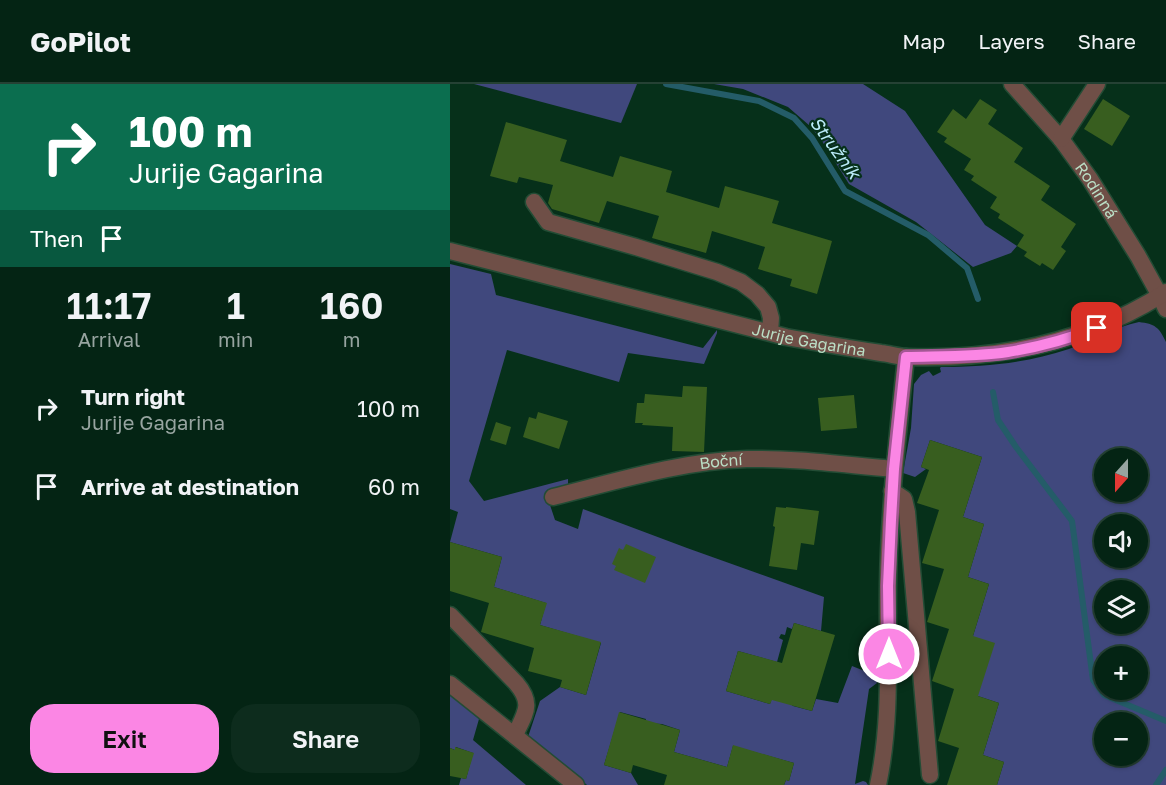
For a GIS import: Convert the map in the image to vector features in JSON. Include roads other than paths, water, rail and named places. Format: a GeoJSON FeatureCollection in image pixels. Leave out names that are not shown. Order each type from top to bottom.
{"type":"FeatureCollection","features":[{"type":"Feature","properties":{"kind":"street","name":"Rodinná"},"geometry":{"type":"LineString","coordinates":[[1012,84],[1061,139],[1090,178],[1164,299]]}},
{"type":"Feature","properties":{"kind":"street"},"geometry":{"type":"LineString","coordinates":[[1061,139],[1097,84]]}},
{"type":"Feature","properties":{"kind":"street"},"geometry":{"type":"LineString","coordinates":[[534,202],[548,222],[730,276],[741,282],[757,294],[771,312],[770,332]]}},
{"type":"Feature","properties":{"kind":"street","name":"Jurije Gagarina"},"geometry":{"type":"LineString","coordinates":[[450,251],[770,332],[832,346],[906,357],[977,355],[1032,348],[1097,328],[1164,299]]}},
{"type":"Feature","properties":{"kind":"street"},"geometry":{"type":"LineString","coordinates":[[878,785],[888,700],[888,586],[892,491],[906,357]]}},
{"type":"Feature","properties":{"kind":"street","name":"Boční"},"geometry":{"type":"LineString","coordinates":[[553,496],[647,473],[745,459],[808,461],[894,469]]}},
{"type":"Feature","properties":{"kind":"street"},"geometry":{"type":"LineString","coordinates":[[892,491],[904,499],[907,512],[930,775]]}},
{"type":"Feature","properties":{"kind":"street"},"geometry":{"type":"LineString","coordinates":[[450,615],[525,694],[527,703],[525,712],[515,735]]}},
{"type":"Feature","properties":{"kind":"street"},"geometry":{"type":"LineString","coordinates":[[450,684],[576,785]]}},
{"type":"Feature","properties":{"kind":"waterway","name":"Stružník"},"geometry":{"type":"LineString","coordinates":[[666,84],[759,101],[794,118],[812,138],[845,191],[928,235],[967,268],[978,299]]}},
{"type":"Feature","properties":{"kind":"waterway","name":"Stružník"},"geometry":{"type":"LineString","coordinates":[[993,392],[998,420],[1072,521],[1093,680],[1104,695],[1166,721]]}},
{"type":"Feature","properties":{"kind":"waterway"},"geometry":{"type":"LineString","coordinates":[[1156,785],[1166,770]]}}]}
